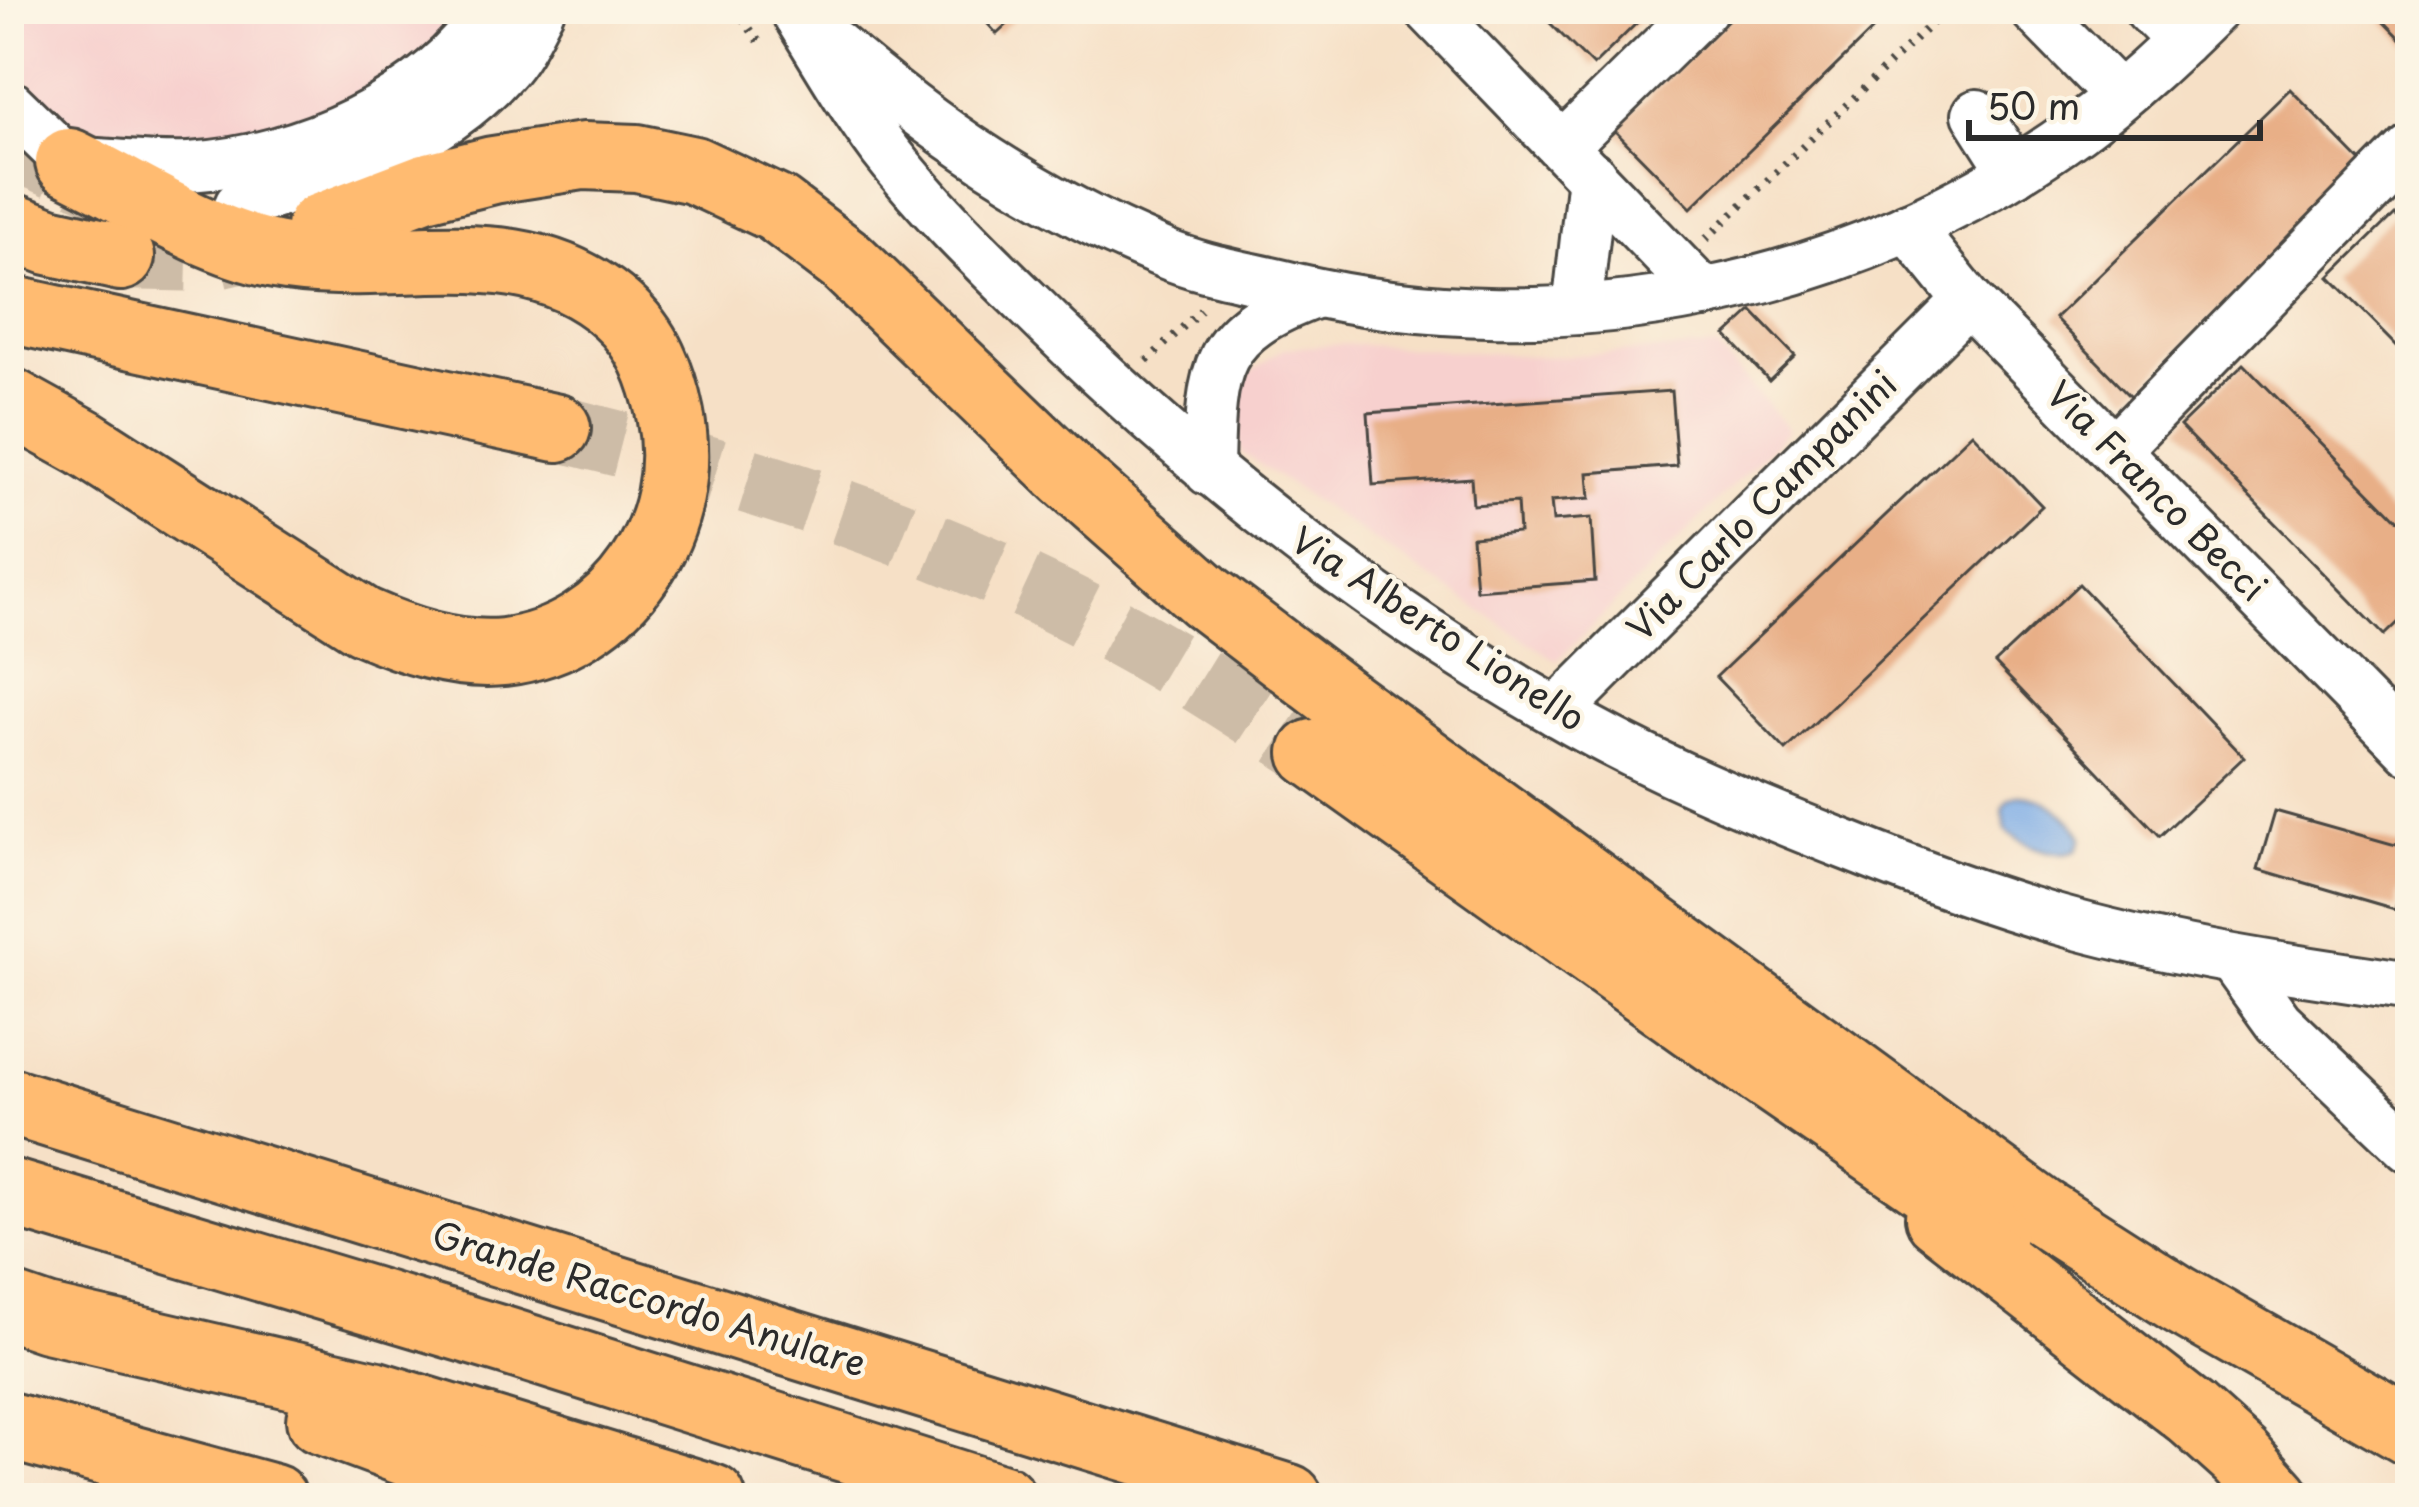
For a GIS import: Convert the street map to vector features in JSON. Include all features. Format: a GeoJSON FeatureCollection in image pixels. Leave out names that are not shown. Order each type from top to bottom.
{"type":"FeatureCollection","features":[{"type":"Feature","properties":{"kind":"highway"},"geometry":{"type":"LineString","coordinates":[[320,227],[441,183],[583,156],[637,158],[694,170],[777,208],[847,262],[1068,475],[1206,597],[1347,704],[2039,1210],[2192,1308],[2410,1432]]}},
{"type":"Feature","properties":{"kind":"highway"},"geometry":{"type":"LineString","coordinates":[[9,401],[86,443],[363,621],[448,649],[521,649],[581,625],[631,580],[670,510],[676,451],[662,382],[633,328],[593,294],[544,270],[493,258],[329,261],[272,254],[219,237],[69,162]]}},
{"type":"Feature","properties":{"kind":"highway"},"geometry":{"type":"LineString","coordinates":[[9,226],[49,241],[121,257]]}},
{"type":"Feature","properties":{"kind":"highway"},"geometry":{"type":"LineString","coordinates":[[9,309],[557,428]]}},
{"type":"Feature","properties":{"kind":"highway"},"geometry":{"type":"LineString","coordinates":[[1313,753],[1694,1024],[2069,1280],[2410,1474]]}},
{"type":"Feature","properties":{"kind":"highway"},"geometry":{"type":"LineString","coordinates":[[1694,1024],[2191,1414],[2277,1498]]}},
{"type":"Feature","properties":{"kind":"highway","name":"Grande Raccordo Anulare"},"geometry":{"type":"LineString","coordinates":[[9,1101],[1289,1498]]}},
{"type":"Feature","properties":{"kind":"highway"},"geometry":{"type":"LineString","coordinates":[[9,1192],[1002,1498]]}},
{"type":"Feature","properties":{"kind":"highway"},"geometry":{"type":"LineString","coordinates":[[28,1312],[528,1498]]}},
{"type":"Feature","properties":{"kind":"highway"},"geometry":{"type":"LineString","coordinates":[[28,1312],[332,1383],[712,1498]]}},
{"type":"Feature","properties":{"kind":"highway"},"geometry":{"type":"LineString","coordinates":[[9,1426],[273,1498]]}},
{"type":"Feature","properties":{"kind":"street"},"geometry":{"type":"LineString","coordinates":[[9,104],[69,162],[206,165],[246,159],[316,137],[375,111],[433,74],[465,45],[490,9]]}},
{"type":"Feature","properties":{"kind":"street"},"geometry":{"type":"LineString","coordinates":[[239,205],[344,169],[430,129],[500,75],[540,9]]}},
{"type":"Feature","properties":{"kind":"street"},"geometry":{"type":"LineString","coordinates":[[794,9],[897,99],[992,167],[1163,254],[1237,276],[1403,308],[1526,313],[1703,292],[1804,268],[1908,227],[2014,172],[2119,96],[2181,20]]}},
{"type":"Feature","properties":{"kind":"street","name":"Via Alberto Lionello"},"geometry":{"type":"LineString","coordinates":[[794,9],[870,129],[908,178],[951,227],[1116,390],[1209,471],[1340,572],[1557,712],[1746,805],[1892,864],[2072,924],[2234,961],[2410,987]]}},
{"type":"Feature","properties":{"kind":"street"},"geometry":{"type":"LineString","coordinates":[[1429,9],[1703,292]]}},
{"type":"Feature","properties":{"kind":"street"},"geometry":{"type":"LineString","coordinates":[[1576,310],[1578,160],[1703,9]]}},
{"type":"Feature","properties":{"kind":"street"},"geometry":{"type":"LineString","coordinates":[[2034,9],[2119,96]]}},
{"type":"Feature","properties":{"kind":"street"},"geometry":{"type":"LineString","coordinates":[[1977,114],[2014,172]]}},
{"type":"Feature","properties":{"kind":"street"},"geometry":{"type":"LineString","coordinates":[[2116,448],[2410,148]]}},
{"type":"Feature","properties":{"kind":"street","name":"Via Franco Becci"},"geometry":{"type":"LineString","coordinates":[[1908,227],[1968,301],[2410,750]]}},
{"type":"Feature","properties":{"kind":"street"},"geometry":{"type":"LineString","coordinates":[[1209,471],[1211,394],[1222,357],[1256,321],[1317,293]]}},
{"type":"Feature","properties":{"kind":"street","name":"Via Carlo Campanini"},"geometry":{"type":"LineString","coordinates":[[1557,712],[1968,301]]}},
{"type":"Feature","properties":{"kind":"street"},"geometry":{"type":"LineString","coordinates":[[2234,961],[2278,1022],[2410,1148]]}},
{"type":"Feature","properties":{"kind":"street"},"geometry":{"type":"LineString","coordinates":[[9,1091],[131,1139]]}},
{"type":"Feature","properties":{"kind":"path"},"geometry":{"type":"LineString","coordinates":[[1116,390],[1237,276]]}},
{"type":"Feature","properties":{"kind":"shaded area"},"geometry":{"type":"Polygon","coordinates":[[[9,9],[471,9],[387,94],[217,152],[103,140],[65,122],[9,63],[9,9]]]}},
{"type":"Feature","properties":{"kind":"shaded area"},"geometry":{"type":"Polygon","coordinates":[[[1345,344],[1545,357],[1716,347],[1789,430],[1557,661],[1242,453],[1234,420],[1241,379],[1284,348],[1345,344]]]}},
{"type":"Feature","properties":{"kind":"water"},"geometry":{"type":"Polygon","coordinates":[[[2020,795],[2039,799],[2064,815],[2082,837],[2077,850],[2040,849],[2006,830],[2003,809],[2020,795]]]}},
{"type":"Feature","properties":{"kind":"building"},"geometry":{"type":"Polygon","coordinates":[[[974,9],[1024,9],[997,34],[974,9]]]}},
{"type":"Feature","properties":{"kind":"building"},"geometry":{"type":"Polygon","coordinates":[[[1536,9],[1651,9],[1593,66],[1536,9]]]}},
{"type":"Feature","properties":{"kind":"building"},"geometry":{"type":"Polygon","coordinates":[[[1739,9],[1894,9],[1691,208],[1614,130],[1739,9]]]}},
{"type":"Feature","properties":{"kind":"building"},"geometry":{"type":"Polygon","coordinates":[[[2371,9],[2410,9],[2410,49],[2371,9]]]}},
{"type":"Feature","properties":{"kind":"building"},"geometry":{"type":"Polygon","coordinates":[[[2290,89],[2366,167],[2131,396],[2055,318],[2290,89]]]}},
{"type":"Feature","properties":{"kind":"building"},"geometry":{"type":"Polygon","coordinates":[[[2394,214],[2410,230],[2410,358],[2330,277],[2394,214]]]}},
{"type":"Feature","properties":{"kind":"building"},"geometry":{"type":"Polygon","coordinates":[[[1752,311],[1795,356],[1769,381],[1726,335],[1752,311]]]}},
{"type":"Feature","properties":{"kind":"building"},"geometry":{"type":"Polygon","coordinates":[[[2244,364],[2410,533],[2410,610],[2384,635],[2180,426],[2244,364]]]}},
{"type":"Feature","properties":{"kind":"building"},"geometry":{"type":"Polygon","coordinates":[[[1671,391],[1677,466],[1588,473],[1590,498],[1551,501],[1553,521],[1591,518],[1595,581],[1476,590],[1472,537],[1519,533],[1517,502],[1473,505],[1471,478],[1373,485],[1368,413],[1671,391]]]}},
{"type":"Feature","properties":{"kind":"building"},"geometry":{"type":"Polygon","coordinates":[[[1972,433],[2042,506],[1786,750],[1716,677],[1972,433]]]}},
{"type":"Feature","properties":{"kind":"building"},"geometry":{"type":"Polygon","coordinates":[[[2079,584],[2244,757],[2160,836],[1995,663],[2079,584]]]}},
{"type":"Feature","properties":{"kind":"building"},"geometry":{"type":"Polygon","coordinates":[[[2275,811],[2410,849],[2395,909],[2258,869],[2275,811]]]}},
{"type":"Feature","properties":{"kind":"tunnel"},"geometry":{"type":"LineString","coordinates":[[9,155],[99,193]]}},
{"type":"Feature","properties":{"kind":"tunnel"},"geometry":{"type":"LineString","coordinates":[[121,257],[205,259],[271,243]]}},
{"type":"Feature","properties":{"kind":"tunnel"},"geometry":{"type":"LineString","coordinates":[[557,428],[784,492],[1004,576],[1144,647],[1313,753]]}}]}
